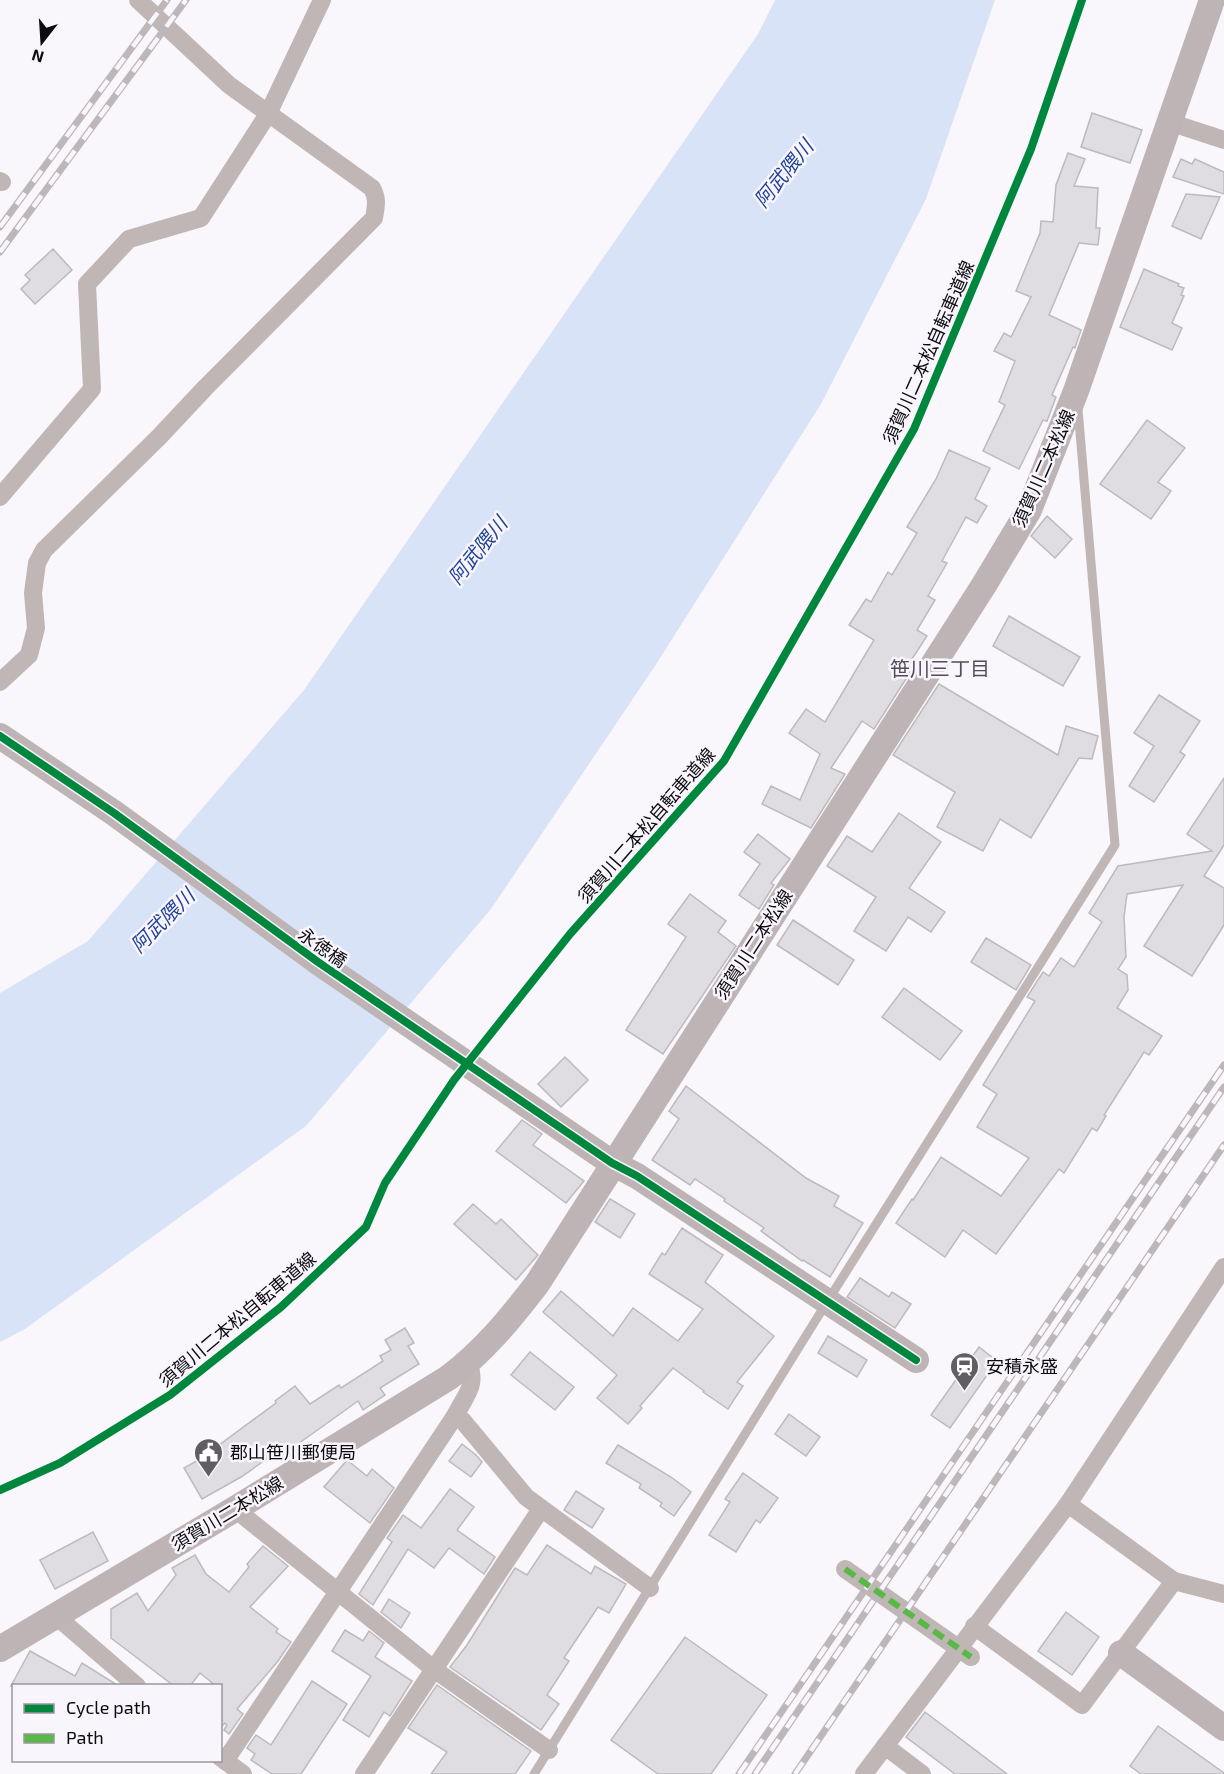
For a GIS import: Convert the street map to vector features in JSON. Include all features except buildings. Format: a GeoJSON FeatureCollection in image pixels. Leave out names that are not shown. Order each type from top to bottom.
{"type":"FeatureCollection","features":[{"type":"Feature","properties":{"kind":"main road","name":"須賀川二本松線"},"geometry":{"type":"LineString","coordinates":[[0,1649],[235,1509],[448,1378],[492,1340],[537,1284],[1029,510],[1076,392],[1212,0]]}},
{"type":"Feature","properties":{"kind":"main road","name":"永徳橋"},"geometry":{"type":"LineString","coordinates":[[0,736],[114,813],[318,962],[612,1163],[637,1176],[916,1360]]}},
{"type":"Feature","properties":{"kind":"main road"},"geometry":{"type":"LineString","coordinates":[[1121,1653],[1224,1728]]}},
{"type":"Feature","properties":{"kind":"street"},"geometry":{"type":"LineString","coordinates":[[0,682],[29,655],[36,628],[33,593],[38,563],[44,550],[159,437],[374,218],[376,196],[372,188],[229,85],[138,0]]}},
{"type":"Feature","properties":{"kind":"street"},"geometry":{"type":"LineString","coordinates":[[0,496],[92,388],[87,284],[129,239],[201,218],[268,114],[322,0]]}},
{"type":"Feature","properties":{"kind":"street"},"geometry":{"type":"LineString","coordinates":[[1169,122],[1224,140]]}},
{"type":"Feature","properties":{"kind":"street"},"geometry":{"type":"LineString","coordinates":[[864,1774],[1068,1504],[1224,1267]]}},
{"type":"Feature","properties":{"kind":"street"},"geometry":{"type":"LineString","coordinates":[[243,1774],[223,1759],[455,1416],[472,1384],[473,1377],[468,1363]]}},
{"type":"Feature","properties":{"kind":"street"},"geometry":{"type":"LineString","coordinates":[[455,1416],[463,1421],[526,1497],[650,1587]]}},
{"type":"Feature","properties":{"kind":"street"},"geometry":{"type":"LineString","coordinates":[[1068,1504],[1174,1581],[1224,1594]]}},
{"type":"Feature","properties":{"kind":"street"},"geometry":{"type":"LineString","coordinates":[[235,1509],[435,1670],[549,1750]]}},
{"type":"Feature","properties":{"kind":"street"},"geometry":{"type":"LineString","coordinates":[[364,1774],[541,1509]]}},
{"type":"Feature","properties":{"kind":"street"},"geometry":{"type":"LineString","coordinates":[[845,1569],[971,1657]]}},
{"type":"Feature","properties":{"kind":"street"},"geometry":{"type":"LineString","coordinates":[[974,1626],[1082,1705],[1174,1581]]}},
{"type":"Feature","properties":{"kind":"street"},"geometry":{"type":"LineString","coordinates":[[56,1616],[135,1684]]}},
{"type":"Feature","properties":{"kind":"street"},"geometry":{"type":"LineString","coordinates":[[885,1746],[921,1774]]}},
{"type":"Feature","properties":{"kind":"lane"},"geometry":{"type":"LineString","coordinates":[[534,1774],[827,1302],[1115,845],[1076,392]]}},
{"type":"Feature","properties":{"kind":"water","name":"阿武隈川"},"geometry":{"type":"Polygon","coordinates":[[[775,0],[995,0],[926,199],[821,404],[655,666],[491,909],[306,1126],[25,1329],[0,1342],[0,993],[88,941],[304,690],[758,34],[775,0]]]}},
{"type":"Feature","properties":{"kind":"railway"},"geometry":{"type":"LineString","coordinates":[[0,227],[167,0]]}},
{"type":"Feature","properties":{"kind":"railway"},"geometry":{"type":"LineString","coordinates":[[0,252],[186,0]]}},
{"type":"Feature","properties":{"kind":"railway"},"geometry":{"type":"LineString","coordinates":[[739,1774],[1224,1065]]}},
{"type":"Feature","properties":{"kind":"railway"},"geometry":{"type":"LineString","coordinates":[[755,1774],[1224,1087]]}},
{"type":"Feature","properties":{"kind":"railway"},"geometry":{"type":"LineString","coordinates":[[795,1774],[1224,1145]]}},
{"type":"Feature","properties":{"kind":"marked path"},"geometry":{"type":"LineString","coordinates":[[845,1569],[971,1657]]}},
{"type":"Feature","properties":{"kind":"cycle path","name":"須賀川二本松自転車道線"},"geometry":{"type":"LineString","coordinates":[[0,1490],[60,1463],[170,1395],[281,1307],[366,1227],[385,1183],[454,1080],[570,934],[724,761],[914,429],[1031,149],[1082,0]]}},
{"type":"Feature","properties":{"kind":"cycle path"},"geometry":{"type":"LineString","coordinates":[[0,736],[114,813],[318,962],[612,1163],[637,1176],[916,1360]]}},
{"type":"Feature","properties":{"kind":"place","name":"安積永盛"},"geometry":{"type":"Point","coordinates":[965,1392]}},
{"type":"Feature","properties":{"kind":"place","name":"郡山笹川郵便局"},"geometry":{"type":"Point","coordinates":[209,1478]}},
{"type":"Feature","properties":{"kind":"district","name":"笹川三丁目"},"geometry":{"type":"Point","coordinates":[940,668]}}]}
